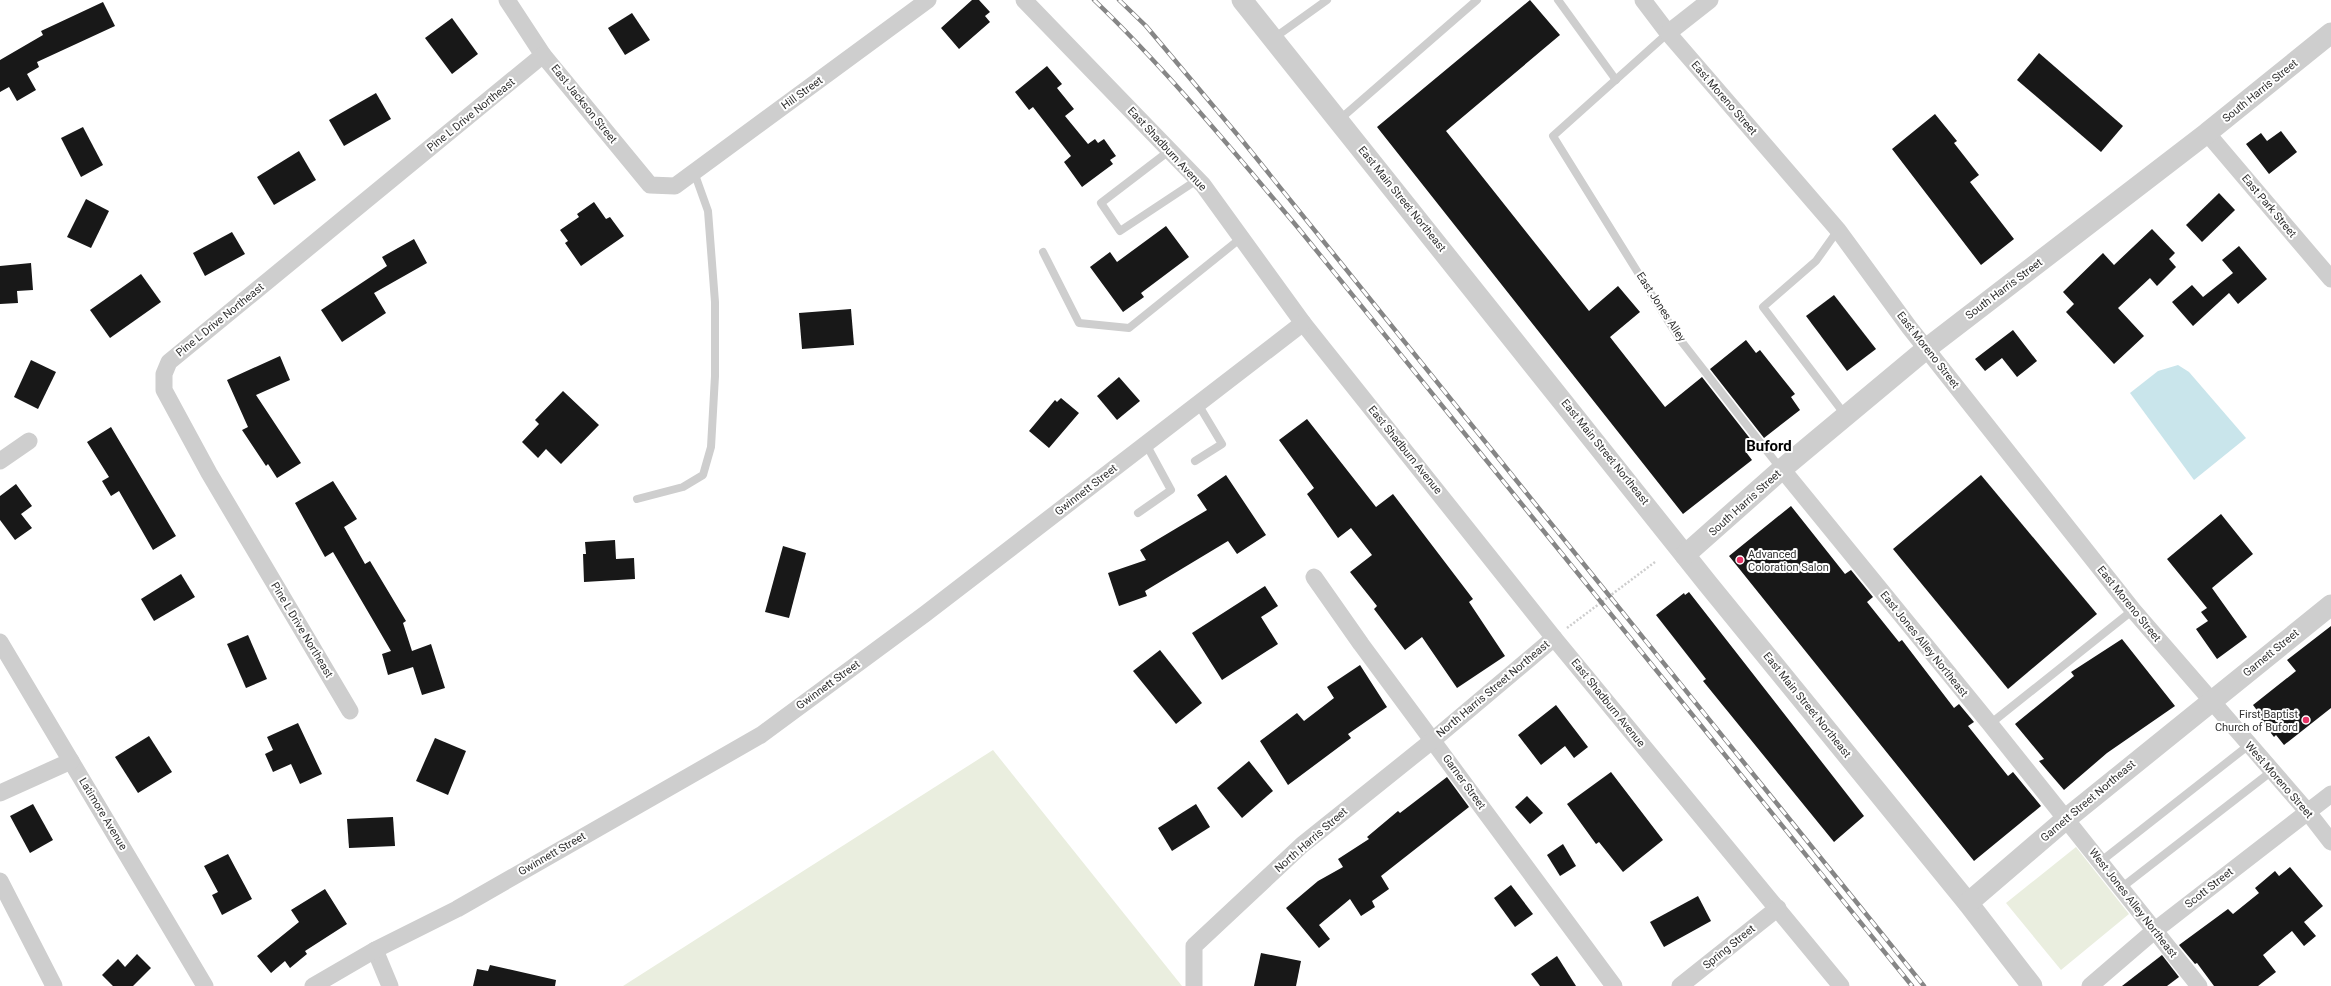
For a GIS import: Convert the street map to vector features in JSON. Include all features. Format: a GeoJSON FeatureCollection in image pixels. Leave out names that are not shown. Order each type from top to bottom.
{"type":"FeatureCollection","features":[{"type":"Feature","properties":{"kind":"street","name":"East Jackson Street"},"geometry":{"type":"LineString","coordinates":[[507,0],[543,55],[650,186],[675,186]]}},
{"type":"Feature","properties":{"kind":"street","name":"Hill Street"},"geometry":{"type":"LineString","coordinates":[[675,186],[928,0]]}},
{"type":"Feature","properties":{"kind":"street","name":"East Shadburn Avenue"},"geometry":{"type":"LineString","coordinates":[[1024,0],[1197,180],[1303,323],[1554,638],[1841,986]]}},
{"type":"Feature","properties":{"kind":"street","name":"East Main Street Northeast"},"geometry":{"type":"LineString","coordinates":[[1242,0],[1685,555],[1968,904],[2032,986]]}},
{"type":"Feature","properties":{"kind":"street","name":"East Moreno Street"},"geometry":{"type":"LineString","coordinates":[[1643,0],[1668,33],[1838,230],[1926,349],[2133,610],[2210,701]]}},
{"type":"Feature","properties":{"kind":"street"},"geometry":{"type":"LineString","coordinates":[[1668,33],[1710,0]]}},
{"type":"Feature","properties":{"kind":"street","name":"South Harris Street"},"geometry":{"type":"LineString","coordinates":[[1685,555],[1782,469],[1926,349],[2207,133],[2331,33]]}},
{"type":"Feature","properties":{"kind":"street","name":"Pine L Drive Northeast"},"geometry":{"type":"LineString","coordinates":[[350,711],[209,473],[164,390],[164,374],[169,362],[543,55]]}},
{"type":"Feature","properties":{"kind":"street","name":"East Park Street"},"geometry":{"type":"LineString","coordinates":[[2207,133],[2331,279]]}},
{"type":"Feature","properties":{"kind":"street","name":"Gwinnett Street"},"geometry":{"type":"LineString","coordinates":[[313,986],[375,950],[457,909],[761,735],[925,614],[1303,323]]}},
{"type":"Feature","properties":{"kind":"street"},"geometry":{"type":"LineString","coordinates":[[0,461],[29,441]]}},
{"type":"Feature","properties":{"kind":"street","name":"East Jones Alley Northeast"},"geometry":{"type":"LineString","coordinates":[[1782,469],[2066,819]]}},
{"type":"Feature","properties":{"kind":"street","name":"Garner Street"},"geometry":{"type":"LineString","coordinates":[[1314,577],[1360,644],[1614,986]]}},
{"type":"Feature","properties":{"kind":"street","name":"Garnett Street"},"geometry":{"type":"LineString","coordinates":[[2210,701],[2331,605]]}},
{"type":"Feature","properties":{"kind":"street","name":"North Harris Street Northeast"},"geometry":{"type":"LineString","coordinates":[[1432,740],[1554,638]]}},
{"type":"Feature","properties":{"kind":"street","name":"Latimore Avenue"},"geometry":{"type":"LineString","coordinates":[[0,642],[205,986]]}},
{"type":"Feature","properties":{"kind":"street","name":"Garnett Street Northeast"},"geometry":{"type":"LineString","coordinates":[[1968,904],[2066,819],[2210,701]]}},
{"type":"Feature","properties":{"kind":"street","name":"West Moreno Street"},"geometry":{"type":"LineString","coordinates":[[2210,701],[2307,811],[2331,842]]}},
{"type":"Feature","properties":{"kind":"street","name":"North Harris Street"},"geometry":{"type":"LineString","coordinates":[[1194,986],[1194,946],[1302,846],[1432,740]]}},
{"type":"Feature","properties":{"kind":"street"},"geometry":{"type":"LineString","coordinates":[[0,793],[71,761]]}},
{"type":"Feature","properties":{"kind":"street","name":"Scott Street"},"geometry":{"type":"LineString","coordinates":[[2090,986],[2154,931],[2307,811],[2331,794]]}},
{"type":"Feature","properties":{"kind":"street","name":"West Jones Alley Northeast"},"geometry":{"type":"LineString","coordinates":[[2066,819],[2199,986]]}},
{"type":"Feature","properties":{"kind":"street"},"geometry":{"type":"LineString","coordinates":[[0,881],[54,986]]}},
{"type":"Feature","properties":{"kind":"street","name":"Spring Street"},"geometry":{"type":"LineString","coordinates":[[1680,986],[1778,908]]}},
{"type":"Feature","properties":{"kind":"street"},"geometry":{"type":"LineString","coordinates":[[375,950],[390,986]]}},
{"type":"Feature","properties":{"kind":"lane"},"geometry":{"type":"LineString","coordinates":[[1273,39],[1327,0]]}},
{"type":"Feature","properties":{"kind":"lane"},"geometry":{"type":"LineString","coordinates":[[1339,120],[1477,0]]}},
{"type":"Feature","properties":{"kind":"lane"},"geometry":{"type":"LineString","coordinates":[[1558,0],[1616,80],[1668,33]]}},
{"type":"Feature","properties":{"kind":"lane","name":"East Jones Alley"},"geometry":{"type":"LineString","coordinates":[[1616,80],[1553,136],[1678,337],[1782,469]]}},
{"type":"Feature","properties":{"kind":"lane"},"geometry":{"type":"LineString","coordinates":[[1169,151],[1101,203],[1120,231],[1197,180]]}},
{"type":"Feature","properties":{"kind":"lane"},"geometry":{"type":"LineString","coordinates":[[637,499],[683,486],[703,474],[711,447],[715,376],[715,302],[708,211],[694,172]]}},
{"type":"Feature","properties":{"kind":"lane"},"geometry":{"type":"LineString","coordinates":[[1838,230],[1816,261],[1763,306],[1846,416]]}},
{"type":"Feature","properties":{"kind":"lane"},"geometry":{"type":"LineString","coordinates":[[1043,252],[1079,323],[1129,328],[1241,238]]}},
{"type":"Feature","properties":{"kind":"lane"},"geometry":{"type":"LineString","coordinates":[[1195,461],[1222,444],[1198,404]]}},
{"type":"Feature","properties":{"kind":"lane"},"geometry":{"type":"LineString","coordinates":[[1138,513],[1171,490],[1146,444]]}},
{"type":"Feature","properties":{"kind":"lane"},"geometry":{"type":"LineString","coordinates":[[1990,724],[2133,610]]}},
{"type":"Feature","properties":{"kind":"lane"},"geometry":{"type":"LineString","coordinates":[[2100,862],[2249,745]]}},
{"type":"Feature","properties":{"kind":"lane"},"geometry":{"type":"LineString","coordinates":[[2121,888],[2272,771]]}},
{"type":"Feature","properties":{"kind":"path"},"geometry":{"type":"LineString","coordinates":[[1554,638],[1655,562]]}},
{"type":"Feature","properties":{"kind":"shaded area"},"geometry":{"type":"Polygon","coordinates":[[[993,750],[1182,986],[623,986],[993,750]]]}},
{"type":"Feature","properties":{"kind":"shaded area"},"geometry":{"type":"Polygon","coordinates":[[[2076,847],[2129,914],[2061,970],[2006,903],[2076,847]]]}},
{"type":"Feature","properties":{"kind":"water"},"geometry":{"type":"Polygon","coordinates":[[[2178,365],[2189,372],[2246,438],[2194,480],[2130,393],[2158,371],[2178,365]]]}},
{"type":"Feature","properties":{"kind":"building"},"geometry":{"type":"Polygon","coordinates":[[[972,0],[979,0],[990,12],[985,16],[990,22],[959,49],[941,28],[972,0]]]}},
{"type":"Feature","properties":{"kind":"building"},"geometry":{"type":"Polygon","coordinates":[[[1530,0],[1560,35],[1446,131],[1589,311],[1618,286],[1640,312],[1610,337],[1665,407],[1702,377],[1755,445],[1746,452],[1752,460],[1683,514],[1377,127],[1530,0]]]}},
{"type":"Feature","properties":{"kind":"building"},"geometry":{"type":"Polygon","coordinates":[[[103,2],[115,26],[37,62],[39,67],[27,74],[36,90],[17,101],[9,87],[0,92],[0,60],[43,35],[41,31],[103,2]]]}},
{"type":"Feature","properties":{"kind":"building"},"geometry":{"type":"Polygon","coordinates":[[[632,13],[650,40],[625,55],[608,28],[632,13]]]}},
{"type":"Feature","properties":{"kind":"building"},"geometry":{"type":"Polygon","coordinates":[[[452,18],[478,54],[452,74],[425,38],[452,18]]]}},
{"type":"Feature","properties":{"kind":"building"},"geometry":{"type":"Polygon","coordinates":[[[2039,53],[2123,126],[2101,152],[2017,80],[2039,53]]]}},
{"type":"Feature","properties":{"kind":"building"},"geometry":{"type":"Polygon","coordinates":[[[1047,66],[1062,84],[1057,88],[1074,109],[1065,116],[1088,144],[1095,139],[1098,143],[1104,139],[1116,156],[1110,160],[1113,164],[1082,187],[1064,162],[1071,156],[1033,107],[1029,110],[1015,92],[1047,66]]]}},
{"type":"Feature","properties":{"kind":"building"},"geometry":{"type":"Polygon","coordinates":[[[376,93],[391,119],[344,146],[329,120],[376,93]]]}},
{"type":"Feature","properties":{"kind":"building"},"geometry":{"type":"Polygon","coordinates":[[[1935,114],[1957,141],[1954,143],[1979,175],[1970,182],[2014,239],[1981,265],[1892,149],[1935,114]]]}},
{"type":"Feature","properties":{"kind":"building"},"geometry":{"type":"Polygon","coordinates":[[[83,127],[103,165],[81,177],[61,138],[83,127]]]}},
{"type":"Feature","properties":{"kind":"building"},"geometry":{"type":"Polygon","coordinates":[[[2281,131],[2297,152],[2269,174],[2246,144],[2261,133],[2267,141],[2281,131]]]}},
{"type":"Feature","properties":{"kind":"building"},"geometry":{"type":"Polygon","coordinates":[[[299,151],[316,180],[274,205],[257,177],[299,151]]]}},
{"type":"Feature","properties":{"kind":"building"},"geometry":{"type":"Polygon","coordinates":[[[2219,193],[2235,210],[2202,242],[2186,225],[2219,193]]]}},
{"type":"Feature","properties":{"kind":"building"},"geometry":{"type":"Polygon","coordinates":[[[86,199],[109,211],[91,248],[67,237],[86,199]]]}},
{"type":"Feature","properties":{"kind":"building"},"geometry":{"type":"Polygon","coordinates":[[[594,202],[606,219],[610,217],[624,236],[581,266],[565,243],[568,241],[560,230],[579,217],[577,214],[594,202]]]}},
{"type":"Feature","properties":{"kind":"building"},"geometry":{"type":"Polygon","coordinates":[[[1166,226],[1189,257],[1141,293],[1144,297],[1123,312],[1090,267],[1110,252],[1117,262],[1166,226]]]}},
{"type":"Feature","properties":{"kind":"building"},"geometry":{"type":"Polygon","coordinates":[[[2152,229],[2175,253],[2169,259],[2176,267],[2157,286],[2150,278],[2118,308],[2144,336],[2114,364],[2066,312],[2074,304],[2063,292],[2103,253],[2114,265],[2152,229]]]}},
{"type":"Feature","properties":{"kind":"building"},"geometry":{"type":"Polygon","coordinates":[[[232,232],[245,254],[205,276],[193,253],[232,232]]]}},
{"type":"Feature","properties":{"kind":"building"},"geometry":{"type":"Polygon","coordinates":[[[414,239],[427,263],[374,293],[386,313],[342,342],[321,310],[387,266],[382,257],[414,239]]]}},
{"type":"Feature","properties":{"kind":"building"},"geometry":{"type":"Polygon","coordinates":[[[2239,246],[2267,279],[2238,304],[2229,293],[2193,326],[2172,302],[2192,285],[2203,297],[2233,273],[2222,260],[2239,246]]]}},
{"type":"Feature","properties":{"kind":"building"},"geometry":{"type":"Polygon","coordinates":[[[31,263],[33,290],[17,291],[18,303],[0,304],[0,266],[31,263]]]}},
{"type":"Feature","properties":{"kind":"building"},"geometry":{"type":"Polygon","coordinates":[[[141,274],[161,302],[110,338],[90,310],[141,274]]]}},
{"type":"Feature","properties":{"kind":"building"},"geometry":{"type":"Polygon","coordinates":[[[1834,295],[1876,349],[1847,371],[1806,316],[1834,295]]]}},
{"type":"Feature","properties":{"kind":"building"},"geometry":{"type":"Polygon","coordinates":[[[851,309],[854,345],[802,349],[799,313],[851,309]]]}},
{"type":"Feature","properties":{"kind":"building"},"geometry":{"type":"Polygon","coordinates":[[[2013,330],[2037,361],[2017,377],[2002,358],[1985,371],[1975,359],[2013,330]]]}},
{"type":"Feature","properties":{"kind":"building"},"geometry":{"type":"Polygon","coordinates":[[[1746,340],[1756,353],[1760,350],[1795,394],[1791,397],[1800,410],[1764,438],[1710,369],[1746,340]]]}},
{"type":"Feature","properties":{"kind":"building"},"geometry":{"type":"Polygon","coordinates":[[[280,356],[290,380],[256,395],[301,463],[277,478],[268,464],[266,466],[242,430],[248,427],[227,380],[280,356]]]}},
{"type":"Feature","properties":{"kind":"building"},"geometry":{"type":"Polygon","coordinates":[[[31,360],[56,372],[38,409],[14,397],[31,360]]]}},
{"type":"Feature","properties":{"kind":"building"},"geometry":{"type":"Polygon","coordinates":[[[1119,377],[1140,401],[1117,420],[1097,396],[1119,377]]]}},
{"type":"Feature","properties":{"kind":"building"},"geometry":{"type":"Polygon","coordinates":[[[563,391],[599,425],[561,464],[546,449],[538,458],[522,442],[539,424],[535,420],[563,391]]]}},
{"type":"Feature","properties":{"kind":"building"},"geometry":{"type":"Polygon","coordinates":[[[1061,398],[1079,413],[1049,448],[1029,431],[1055,400],[1057,402],[1061,398]]]}},
{"type":"Feature","properties":{"kind":"building"},"geometry":{"type":"Polygon","coordinates":[[[1307,419],[1376,507],[1393,494],[1473,599],[1469,602],[1505,656],[1457,688],[1422,637],[1405,650],[1374,609],[1377,606],[1350,572],[1372,555],[1351,528],[1338,538],[1307,494],[1314,488],[1279,440],[1307,419]]]}},
{"type":"Feature","properties":{"kind":"building"},"geometry":{"type":"Polygon","coordinates":[[[111,427],[176,536],[153,550],[119,491],[111,496],[102,481],[109,477],[87,442],[111,427]]]}},
{"type":"Feature","properties":{"kind":"building"},"geometry":{"type":"Polygon","coordinates":[[[1226,475],[1266,535],[1237,554],[1228,541],[1145,591],[1147,596],[1119,606],[1108,573],[1146,560],[1140,550],[1207,510],[1197,495],[1226,475]]]}},
{"type":"Feature","properties":{"kind":"building"},"geometry":{"type":"Polygon","coordinates":[[[1981,475],[2097,614],[2008,689],[1893,549],[1981,475]]]}},
{"type":"Feature","properties":{"kind":"building"},"geometry":{"type":"Polygon","coordinates":[[[333,481],[357,519],[344,527],[365,564],[370,561],[406,621],[403,623],[412,651],[431,644],[445,688],[422,695],[413,667],[388,675],[382,654],[391,651],[333,552],[325,557],[295,503],[333,481]]]}},
{"type":"Feature","properties":{"kind":"building"},"geometry":{"type":"Polygon","coordinates":[[[16,484],[32,506],[21,514],[32,528],[15,540],[0,520],[0,496],[16,484]]]}},
{"type":"Feature","properties":{"kind":"building"},"geometry":{"type":"Polygon","coordinates":[[[1791,506],[1845,574],[1851,570],[1873,597],[1867,602],[1899,642],[1902,640],[1954,708],[1959,704],[1974,722],[1968,726],[2008,776],[2013,772],[2041,806],[1974,861],[1729,556],[1791,506]]]}},
{"type":"Feature","properties":{"kind":"building"},"geometry":{"type":"Polygon","coordinates":[[[2221,514],[2253,554],[2212,588],[2247,637],[2217,659],[2196,629],[2208,621],[2201,612],[2207,608],[2167,559],[2221,514]]]}},
{"type":"Feature","properties":{"kind":"building"},"geometry":{"type":"Polygon","coordinates":[[[615,540],[616,559],[634,558],[635,579],[584,582],[583,554],[586,554],[585,542],[615,540]]]}},
{"type":"Feature","properties":{"kind":"building"},"geometry":{"type":"Polygon","coordinates":[[[783,546],[806,553],[789,618],[765,612],[783,546]]]}},
{"type":"Feature","properties":{"kind":"building"},"geometry":{"type":"Polygon","coordinates":[[[181,574],[195,597],[154,621],[141,599],[181,574]]]}},
{"type":"Feature","properties":{"kind":"building"},"geometry":{"type":"Polygon","coordinates":[[[1265,586],[1278,606],[1261,617],[1278,644],[1222,680],[1192,633],[1265,586]]]}},
{"type":"Feature","properties":{"kind":"building"},"geometry":{"type":"Polygon","coordinates":[[[1689,592],[1864,816],[1834,842],[1703,681],[1706,679],[1656,615],[1684,593],[1685,595],[1689,592]]]}},
{"type":"Feature","properties":{"kind":"building"},"geometry":{"type":"Polygon","coordinates":[[[2331,626],[2331,708],[2284,745],[2276,735],[2274,737],[2257,715],[2259,713],[2253,705],[2296,671],[2287,660],[2331,626]]]}},
{"type":"Feature","properties":{"kind":"building"},"geometry":{"type":"Polygon","coordinates":[[[248,635],[267,679],[246,688],[227,644],[248,635]]]}},
{"type":"Feature","properties":{"kind":"building"},"geometry":{"type":"Polygon","coordinates":[[[2122,639],[2175,706],[2107,753],[2064,790],[2039,761],[2044,759],[2015,724],[2074,676],[2071,672],[2122,639]]]}},
{"type":"Feature","properties":{"kind":"building"},"geometry":{"type":"Polygon","coordinates":[[[1160,650],[1202,703],[1176,724],[1133,671],[1160,650]]]}},
{"type":"Feature","properties":{"kind":"building"},"geometry":{"type":"Polygon","coordinates":[[[1360,665],[1387,707],[1348,734],[1351,738],[1288,785],[1260,741],[1297,713],[1304,721],[1334,698],[1327,687],[1360,665]]]}},
{"type":"Feature","properties":{"kind":"building"},"geometry":{"type":"Polygon","coordinates":[[[1556,705],[1588,747],[1574,758],[1565,746],[1541,765],[1518,735],[1556,705]]]}},
{"type":"Feature","properties":{"kind":"building"},"geometry":{"type":"Polygon","coordinates":[[[298,723],[322,774],[300,784],[291,764],[273,772],[265,754],[273,750],[267,737],[298,723]]]}},
{"type":"Feature","properties":{"kind":"building"},"geometry":{"type":"Polygon","coordinates":[[[149,736],[172,772],[138,793],[115,757],[149,736]]]}},
{"type":"Feature","properties":{"kind":"building"},"geometry":{"type":"Polygon","coordinates":[[[435,738],[466,751],[448,795],[416,781],[435,738]]]}},
{"type":"Feature","properties":{"kind":"building"},"geometry":{"type":"Polygon","coordinates":[[[1249,761],[1273,791],[1242,818],[1217,788],[1249,761]]]}},
{"type":"Feature","properties":{"kind":"building"},"geometry":{"type":"Polygon","coordinates":[[[1611,772],[1663,840],[1623,872],[1599,842],[1596,844],[1567,804],[1611,772]]]}},
{"type":"Feature","properties":{"kind":"building"},"geometry":{"type":"Polygon","coordinates":[[[1447,777],[1469,807],[1381,876],[1389,889],[1372,901],[1375,907],[1361,916],[1350,899],[1319,925],[1330,939],[1319,948],[1286,908],[1318,881],[1343,867],[1338,859],[1369,839],[1367,837],[1398,811],[1400,813],[1447,777]]]}},
{"type":"Feature","properties":{"kind":"building"},"geometry":{"type":"Polygon","coordinates":[[[1527,796],[1543,813],[1530,824],[1515,807],[1527,796]]]}},
{"type":"Feature","properties":{"kind":"building"},"geometry":{"type":"Polygon","coordinates":[[[33,804],[53,840],[30,853],[10,816],[33,804]]]}},
{"type":"Feature","properties":{"kind":"building"},"geometry":{"type":"Polygon","coordinates":[[[1196,804],[1210,827],[1172,851],[1158,828],[1196,804]]]}},
{"type":"Feature","properties":{"kind":"building"},"geometry":{"type":"Polygon","coordinates":[[[393,817],[395,846],[349,848],[347,819],[393,817]]]}},
{"type":"Feature","properties":{"kind":"building"},"geometry":{"type":"Polygon","coordinates":[[[1563,844],[1576,866],[1560,876],[1547,855],[1563,844]]]}},
{"type":"Feature","properties":{"kind":"building"},"geometry":{"type":"Polygon","coordinates":[[[228,854],[252,899],[222,915],[212,895],[218,892],[204,866],[228,854]]]}},
{"type":"Feature","properties":{"kind":"building"},"geometry":{"type":"Polygon","coordinates":[[[2290,867],[2323,906],[2304,922],[2316,936],[2304,946],[2292,931],[2263,955],[2276,972],[2258,986],[2214,986],[2197,963],[2195,964],[2179,945],[2228,909],[2233,914],[2259,893],[2255,888],[2275,871],[2279,876],[2290,867]]]}},
{"type":"Feature","properties":{"kind":"building"},"geometry":{"type":"Polygon","coordinates":[[[1511,885],[1533,914],[1515,927],[1494,898],[1511,885]]]}},
{"type":"Feature","properties":{"kind":"building"},"geometry":{"type":"Polygon","coordinates":[[[325,889],[347,924],[305,951],[307,954],[290,968],[285,961],[271,973],[257,956],[299,922],[291,910],[325,889]]]}},
{"type":"Feature","properties":{"kind":"building"},"geometry":{"type":"Polygon","coordinates":[[[1698,896],[1711,921],[1664,947],[1650,922],[1698,896]]]}},
{"type":"Feature","properties":{"kind":"building"},"geometry":{"type":"Polygon","coordinates":[[[1261,953],[1301,961],[1296,986],[1254,986],[1261,953]]]}},
{"type":"Feature","properties":{"kind":"building"},"geometry":{"type":"Polygon","coordinates":[[[137,954],[151,968],[133,986],[113,986],[102,975],[118,959],[125,967],[137,954]]]}},
{"type":"Feature","properties":{"kind":"building"},"geometry":{"type":"Polygon","coordinates":[[[2162,955],[2179,977],[2167,986],[2122,986],[2162,955]]]}},
{"type":"Feature","properties":{"kind":"building"},"geometry":{"type":"Polygon","coordinates":[[[1557,956],[1576,986],[1540,986],[1531,974],[1557,956]]]}},
{"type":"Feature","properties":{"kind":"building"},"geometry":{"type":"Polygon","coordinates":[[[490,965],[556,980],[555,986],[473,986],[477,969],[488,971],[490,965]]]}},
{"type":"Feature","properties":{"kind":"railway"},"geometry":{"type":"LineString","coordinates":[[1094,0],[1174,83],[1299,229],[1912,986]]}},
{"type":"Feature","properties":{"kind":"railway"},"geometry":{"type":"LineString","coordinates":[[1119,0],[1146,26],[1241,139],[1924,986]]}},
{"type":"Feature","properties":{"kind":"place","name":"Advanced Coloration Salon"},"geometry":{"type":"Point","coordinates":[1740,560]}},
{"type":"Feature","properties":{"kind":"place","name":"First Baptist Church of Buford"},"geometry":{"type":"Point","coordinates":[2306,720]}},
{"type":"Feature","properties":{"kind":"district","name":"Buford"},"geometry":{"type":"Point","coordinates":[1769,446]}}]}
